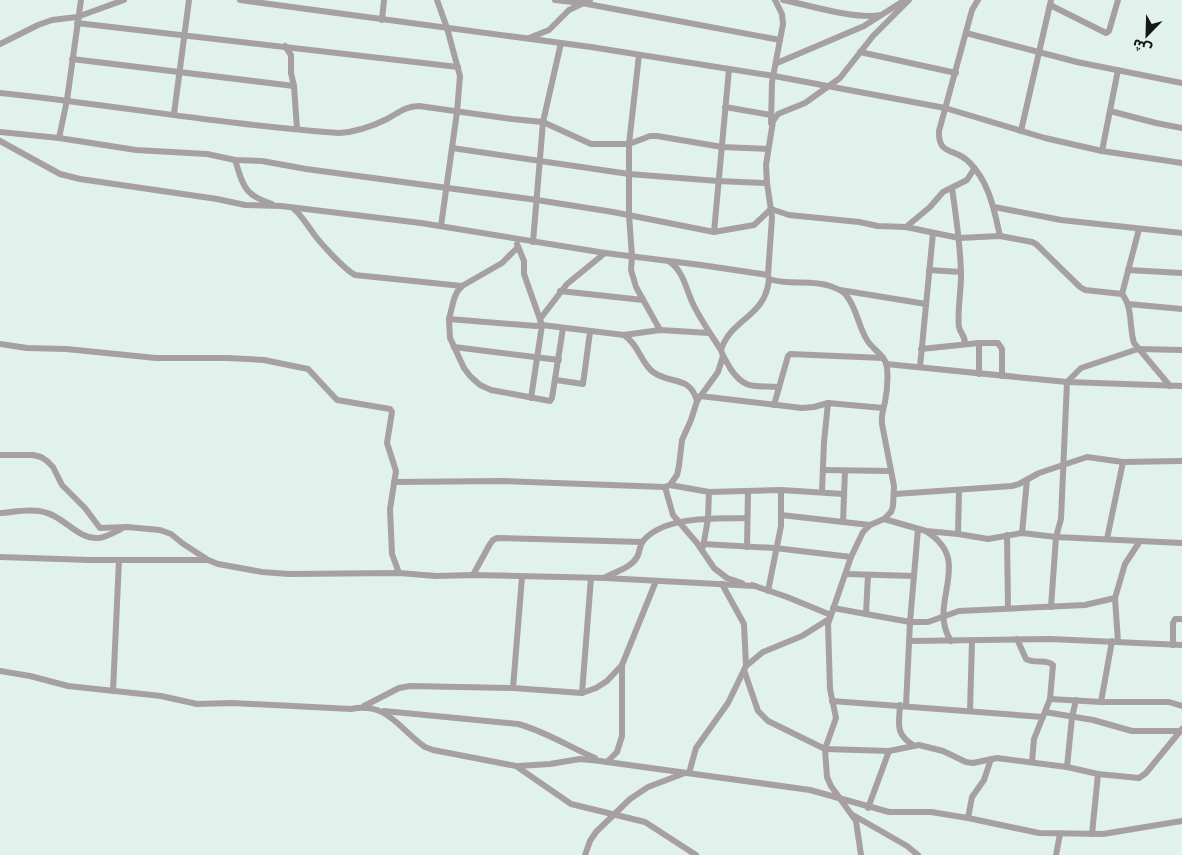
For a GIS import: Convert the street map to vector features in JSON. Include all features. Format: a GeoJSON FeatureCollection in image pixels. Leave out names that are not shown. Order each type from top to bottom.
{"type":"FeatureCollection","features":[{"type":"Feature","properties":{"kind":"street"},"geometry":{"type":"LineString","coordinates":[[59,138],[81,0]]}},
{"type":"Feature","properties":{"kind":"street"},"geometry":{"type":"LineString","coordinates":[[77,20],[124,0]]}},
{"type":"Feature","properties":{"kind":"street"},"geometry":{"type":"LineString","coordinates":[[174,114],[189,0]]}},
{"type":"Feature","properties":{"kind":"street"},"geometry":{"type":"LineString","coordinates":[[240,0],[528,38],[774,76],[945,108],[1021,131],[1102,152],[1182,163]]}},
{"type":"Feature","properties":{"kind":"street"},"geometry":{"type":"LineString","coordinates":[[382,20],[384,0]]}},
{"type":"Feature","properties":{"kind":"street"},"geometry":{"type":"LineString","coordinates":[[437,0],[460,76],[447,188],[440,226]]}},
{"type":"Feature","properties":{"kind":"street"},"geometry":{"type":"LineString","coordinates":[[555,0],[582,3],[780,40]]}},
{"type":"Feature","properties":{"kind":"street"},"geometry":{"type":"LineString","coordinates":[[528,38],[549,30],[569,10],[590,0]]}},
{"type":"Feature","properties":{"kind":"street"},"geometry":{"type":"LineString","coordinates":[[771,128],[771,89],[783,24],[782,14],[775,0]]}},
{"type":"Feature","properties":{"kind":"street"},"geometry":{"type":"LineString","coordinates":[[783,0],[847,13],[869,16],[884,14]]}},
{"type":"Feature","properties":{"kind":"street"},"geometry":{"type":"LineString","coordinates":[[777,63],[804,50],[848,34],[905,0]]}},
{"type":"Feature","properties":{"kind":"street"},"geometry":{"type":"LineString","coordinates":[[668,486],[677,475],[682,440],[692,420],[698,398],[718,372],[728,334],[762,304],[768,288],[772,233],[767,183],[768,149],[773,121],[778,114],[805,103],[840,78],[860,52],[909,0]]}},
{"type":"Feature","properties":{"kind":"street"},"geometry":{"type":"LineString","coordinates":[[978,0],[972,10],[945,108],[939,131],[940,144],[944,149],[968,161],[988,190],[994,206],[1000,236]]}},
{"type":"Feature","properties":{"kind":"street"},"geometry":{"type":"LineString","coordinates":[[1021,131],[1050,3],[1106,33],[1110,31],[1118,0]]}},
{"type":"Feature","properties":{"kind":"street"},"geometry":{"type":"LineString","coordinates":[[0,44],[52,20],[77,20],[185,35],[458,67]]}},
{"type":"Feature","properties":{"kind":"street"},"geometry":{"type":"LineString","coordinates":[[966,34],[1182,83]]}},
{"type":"Feature","properties":{"kind":"street"},"geometry":{"type":"LineString","coordinates":[[533,242],[543,122],[561,43]]}},
{"type":"Feature","properties":{"kind":"street"},"geometry":{"type":"LineString","coordinates":[[285,46],[291,55],[297,129]]}},
{"type":"Feature","properties":{"kind":"street"},"geometry":{"type":"LineString","coordinates":[[860,52],[956,73]]}},
{"type":"Feature","properties":{"kind":"street"},"geometry":{"type":"LineString","coordinates":[[638,55],[629,144],[629,215],[632,277],[660,330]]}},
{"type":"Feature","properties":{"kind":"street"},"geometry":{"type":"LineString","coordinates":[[72,59],[294,86]]}},
{"type":"Feature","properties":{"kind":"street"},"geometry":{"type":"LineString","coordinates":[[714,232],[729,69]]}},
{"type":"Feature","properties":{"kind":"street"},"geometry":{"type":"LineString","coordinates":[[1102,152],[1118,70]]}},
{"type":"Feature","properties":{"kind":"street"},"geometry":{"type":"LineString","coordinates":[[0,93],[297,129],[348,132],[386,120],[412,106],[543,122],[591,144],[629,144],[650,136],[657,136],[722,147],[768,149]]}},
{"type":"Feature","properties":{"kind":"street"},"geometry":{"type":"LineString","coordinates":[[726,107],[771,115]]}},
{"type":"Feature","properties":{"kind":"street"},"geometry":{"type":"LineString","coordinates":[[1110,110],[1182,128]]}},
{"type":"Feature","properties":{"kind":"street"},"geometry":{"type":"LineString","coordinates":[[0,132],[59,138],[136,150],[207,154],[235,160],[262,161],[306,169],[537,200],[629,215],[714,232],[754,225],[771,209]]}},
{"type":"Feature","properties":{"kind":"street"},"geometry":{"type":"LineString","coordinates":[[0,141],[60,174],[80,179],[217,198],[245,205],[281,206],[440,226],[605,253],[702,265],[768,277],[786,283],[810,282],[840,290],[926,304]]}},
{"type":"Feature","properties":{"kind":"street"},"geometry":{"type":"LineString","coordinates":[[452,148],[629,174],[718,182],[767,183]]}},
{"type":"Feature","properties":{"kind":"street"},"geometry":{"type":"LineString","coordinates":[[235,160],[247,192],[260,200],[281,206]]}},
{"type":"Feature","properties":{"kind":"street"},"geometry":{"type":"LineString","coordinates":[[906,228],[930,207],[943,192],[967,180],[974,169]]}},
{"type":"Feature","properties":{"kind":"street"},"geometry":{"type":"LineString","coordinates":[[952,188],[959,238],[961,272],[959,325],[960,331],[965,336],[965,344]]}},
{"type":"Feature","properties":{"kind":"street"},"geometry":{"type":"LineString","coordinates":[[994,206],[1061,220],[1182,233]]}},
{"type":"Feature","properties":{"kind":"street"},"geometry":{"type":"LineString","coordinates":[[294,208],[315,236],[355,275],[462,286]]}},
{"type":"Feature","properties":{"kind":"street"},"geometry":{"type":"LineString","coordinates":[[771,209],[790,215],[906,228],[959,238],[1000,236],[1036,244],[1074,282],[1085,290],[1122,294]]}},
{"type":"Feature","properties":{"kind":"street"},"geometry":{"type":"LineString","coordinates":[[1139,229],[1122,294],[1128,304],[1131,336],[1138,349],[1170,386]]}},
{"type":"Feature","properties":{"kind":"street"},"geometry":{"type":"LineString","coordinates":[[920,367],[933,233]]}},
{"type":"Feature","properties":{"kind":"street"},"geometry":{"type":"LineString","coordinates":[[515,239],[524,261],[524,274],[541,322],[531,398]]}},
{"type":"Feature","properties":{"kind":"street"},"geometry":{"type":"LineString","coordinates":[[518,247],[502,263],[462,286],[454,299],[448,331],[454,347],[470,376],[480,385],[491,390],[550,401],[560,360],[563,328]]}},
{"type":"Feature","properties":{"kind":"street"},"geometry":{"type":"LineString","coordinates":[[449,319],[536,326],[541,322],[560,290],[605,253]]}},
{"type":"Feature","properties":{"kind":"street"},"geometry":{"type":"LineString","coordinates":[[670,262],[679,270],[688,296],[738,379],[742,383],[780,387]]}},
{"type":"Feature","properties":{"kind":"street"},"geometry":{"type":"LineString","coordinates":[[929,270],[961,272]]}},
{"type":"Feature","properties":{"kind":"street"},"geometry":{"type":"LineString","coordinates":[[1128,270],[1182,273]]}},
{"type":"Feature","properties":{"kind":"street"},"geometry":{"type":"LineString","coordinates":[[560,290],[644,300]]}},
{"type":"Feature","properties":{"kind":"street"},"geometry":{"type":"LineString","coordinates":[[840,290],[853,306],[866,338],[885,361],[886,401],[883,408],[882,424],[895,494],[891,512],[884,519],[863,532],[851,557],[828,624],[830,689],[836,718],[825,749],[827,777],[858,828],[861,855]]}},
{"type":"Feature","properties":{"kind":"street"},"geometry":{"type":"LineString","coordinates":[[1128,304],[1182,309]]}},
{"type":"Feature","properties":{"kind":"street"},"geometry":{"type":"LineString","coordinates":[[541,322],[563,328],[624,335],[660,330],[709,333]]}},
{"type":"Feature","properties":{"kind":"street"},"geometry":{"type":"LineString","coordinates":[[556,380],[583,384],[590,332]]}},
{"type":"Feature","properties":{"kind":"street"},"geometry":{"type":"LineString","coordinates":[[624,335],[632,340],[650,369],[663,377],[685,383],[694,391],[698,398]]}},
{"type":"Feature","properties":{"kind":"street"},"geometry":{"type":"LineString","coordinates":[[979,374],[980,343]]}},
{"type":"Feature","properties":{"kind":"street"},"geometry":{"type":"LineString","coordinates":[[0,344],[27,348],[66,348],[156,358],[252,359],[302,367],[312,372],[337,400],[390,409],[392,412],[387,443],[396,471],[390,500],[390,527],[392,554],[399,573]]}},
{"type":"Feature","properties":{"kind":"street"},"geometry":{"type":"LineString","coordinates":[[921,350],[965,344],[998,344],[1001,346],[1002,376]]}},
{"type":"Feature","properties":{"kind":"street"},"geometry":{"type":"LineString","coordinates":[[454,347],[560,360]]}},
{"type":"Feature","properties":{"kind":"street"},"geometry":{"type":"LineString","coordinates":[[1051,607],[1056,537],[1061,519],[1067,382],[1081,368],[1138,349],[1182,350]]}},
{"type":"Feature","properties":{"kind":"street"},"geometry":{"type":"LineString","coordinates":[[774,405],[790,354],[885,361],[979,374],[1067,382],[1182,386]]}},
{"type":"Feature","properties":{"kind":"street"},"geometry":{"type":"LineString","coordinates":[[698,398],[809,408],[828,402],[883,408]]}},
{"type":"Feature","properties":{"kind":"street"},"geometry":{"type":"LineString","coordinates":[[822,492],[828,402]]}},
{"type":"Feature","properties":{"kind":"street"},"geometry":{"type":"LineString","coordinates":[[0,455],[33,455],[41,457],[53,467],[62,485],[85,508],[100,528],[127,527],[160,530],[171,534],[208,560],[223,566],[289,574],[399,573],[436,576],[604,578],[755,586]]}},
{"type":"Feature","properties":{"kind":"street"},"geometry":{"type":"LineString","coordinates":[[895,494],[1012,486],[1039,473],[1087,457],[1123,462],[1182,461]]}},
{"type":"Feature","properties":{"kind":"street"},"geometry":{"type":"LineString","coordinates":[[1107,539],[1123,462]]}},
{"type":"Feature","properties":{"kind":"street"},"geometry":{"type":"LineString","coordinates":[[823,470],[890,471]]}},
{"type":"Feature","properties":{"kind":"street"},"geometry":{"type":"LineString","coordinates":[[843,522],[844,471]]}},
{"type":"Feature","properties":{"kind":"street"},"geometry":{"type":"LineString","coordinates":[[1022,533],[1027,480]]}},
{"type":"Feature","properties":{"kind":"street"},"geometry":{"type":"LineString","coordinates":[[394,482],[503,481],[668,486],[709,492],[782,490],[843,494]]}},
{"type":"Feature","properties":{"kind":"street"},"geometry":{"type":"LineString","coordinates":[[668,486],[674,515],[703,548],[719,573],[739,582],[831,614],[866,614],[910,622],[928,622],[959,611],[1085,605],[1115,598]]}},
{"type":"Feature","properties":{"kind":"street"},"geometry":{"type":"LineString","coordinates":[[768,591],[775,548],[781,526],[782,490]]}},
{"type":"Feature","properties":{"kind":"street"},"geometry":{"type":"LineString","coordinates":[[958,534],[959,491]]}},
{"type":"Feature","properties":{"kind":"street"},"geometry":{"type":"LineString","coordinates":[[703,548],[708,519],[709,492]]}},
{"type":"Feature","properties":{"kind":"street"},"geometry":{"type":"LineString","coordinates":[[747,547],[748,492]]}},
{"type":"Feature","properties":{"kind":"street"},"geometry":{"type":"LineString","coordinates":[[0,513],[46,512],[89,537],[100,538],[127,527]]}},
{"type":"Feature","properties":{"kind":"street"},"geometry":{"type":"LineString","coordinates":[[781,515],[870,526]]}},
{"type":"Feature","properties":{"kind":"street"},"geometry":{"type":"LineString","coordinates":[[604,578],[634,561],[642,542],[660,527],[679,522],[708,519],[747,518]]}},
{"type":"Feature","properties":{"kind":"street"},"geometry":{"type":"LineString","coordinates":[[884,519],[926,531],[988,539],[1022,533],[1056,537],[1182,543]]}},
{"type":"Feature","properties":{"kind":"street"},"geometry":{"type":"LineString","coordinates":[[913,745],[904,739],[898,728],[903,705],[910,641],[918,529]]}},
{"type":"Feature","properties":{"kind":"street"},"geometry":{"type":"LineString","coordinates":[[926,531],[942,544],[949,558],[942,617],[951,641]]}},
{"type":"Feature","properties":{"kind":"street"},"geometry":{"type":"LineString","coordinates":[[1007,535],[1008,608]]}},
{"type":"Feature","properties":{"kind":"street"},"geometry":{"type":"LineString","coordinates":[[473,575],[490,544],[497,538],[642,542]]}},
{"type":"Feature","properties":{"kind":"street"},"geometry":{"type":"LineString","coordinates":[[1101,702],[1115,642],[1115,598],[1125,564],[1140,541]]}},
{"type":"Feature","properties":{"kind":"street"},"geometry":{"type":"LineString","coordinates":[[703,548],[775,548],[851,557]]}},
{"type":"Feature","properties":{"kind":"street"},"geometry":{"type":"LineString","coordinates":[[0,557],[208,560]]}},
{"type":"Feature","properties":{"kind":"street"},"geometry":{"type":"LineString","coordinates":[[114,691],[119,560]]}},
{"type":"Feature","properties":{"kind":"street"},"geometry":{"type":"LineString","coordinates":[[846,574],[914,576]]}},
{"type":"Feature","properties":{"kind":"street"},"geometry":{"type":"LineString","coordinates":[[866,614],[868,575]]}},
{"type":"Feature","properties":{"kind":"street"},"geometry":{"type":"LineString","coordinates":[[513,688],[522,577]]}},
{"type":"Feature","properties":{"kind":"street"},"geometry":{"type":"LineString","coordinates":[[582,693],[591,578]]}},
{"type":"Feature","properties":{"kind":"street"},"geometry":{"type":"LineString","coordinates":[[0,671],[30,676],[68,686],[161,696],[197,704],[232,703],[351,709],[364,706],[399,688],[410,686],[513,688],[582,693],[596,688],[607,681],[622,664],[656,581]]}},
{"type":"Feature","properties":{"kind":"street"},"geometry":{"type":"LineString","coordinates":[[722,584],[744,624],[745,668],[758,711],[768,721],[825,749],[888,751],[913,745],[923,745],[943,751],[966,762],[980,762],[991,759],[1032,762],[1098,774],[1139,778],[1166,750],[1181,730]]}},
{"type":"Feature","properties":{"kind":"street"},"geometry":{"type":"LineString","coordinates":[[585,855],[592,837],[613,813],[640,792],[687,773],[696,748],[728,703],[745,668],[763,652],[802,636],[831,614]]}},
{"type":"Feature","properties":{"kind":"street"},"geometry":{"type":"LineString","coordinates":[[1173,645],[1173,623],[1175,620],[1182,619]]}},
{"type":"Feature","properties":{"kind":"street"},"geometry":{"type":"LineString","coordinates":[[910,641],[1017,639],[1182,645]]}},
{"type":"Feature","properties":{"kind":"street"},"geometry":{"type":"LineString","coordinates":[[1017,639],[1026,660],[1049,662],[1053,665],[1050,699],[1034,740],[1032,762]]}},
{"type":"Feature","properties":{"kind":"street"},"geometry":{"type":"LineString","coordinates":[[970,711],[972,641]]}},
{"type":"Feature","properties":{"kind":"street"},"geometry":{"type":"LineString","coordinates":[[604,762],[616,752],[622,736],[622,664]]}},
{"type":"Feature","properties":{"kind":"street"},"geometry":{"type":"LineString","coordinates":[[1050,699],[1101,702],[1169,702],[1182,706]]}},
{"type":"Feature","properties":{"kind":"street"},"geometry":{"type":"LineString","coordinates":[[832,700],[970,711],[1072,716],[1132,731],[1181,730]]}},
{"type":"Feature","properties":{"kind":"street"},"geometry":{"type":"LineString","coordinates":[[1067,767],[1072,716],[1076,700]]}},
{"type":"Feature","properties":{"kind":"street"},"geometry":{"type":"LineString","coordinates":[[364,706],[384,711],[518,724],[546,734],[604,762]]}},
{"type":"Feature","properties":{"kind":"street"},"geometry":{"type":"LineString","coordinates":[[384,711],[425,746],[433,750],[516,766],[550,764],[580,759],[801,789],[889,812],[925,812],[968,818],[1027,831],[1060,834],[1109,834],[1182,820]]}},
{"type":"Feature","properties":{"kind":"street"},"geometry":{"type":"LineString","coordinates":[[868,808],[888,751]]}},
{"type":"Feature","properties":{"kind":"street"},"geometry":{"type":"LineString","coordinates":[[968,818],[972,797],[984,780],[991,759]]}},
{"type":"Feature","properties":{"kind":"street"},"geometry":{"type":"LineString","coordinates":[[516,766],[571,804],[645,822],[696,855]]}},
{"type":"Feature","properties":{"kind":"street"},"geometry":{"type":"LineString","coordinates":[[1092,834],[1098,774]]}},
{"type":"Feature","properties":{"kind":"street"},"geometry":{"type":"LineString","coordinates":[[851,814],[907,846],[918,855]]}},
{"type":"Feature","properties":{"kind":"street"},"geometry":{"type":"LineString","coordinates":[[1056,855],[1060,834]]}}]}
